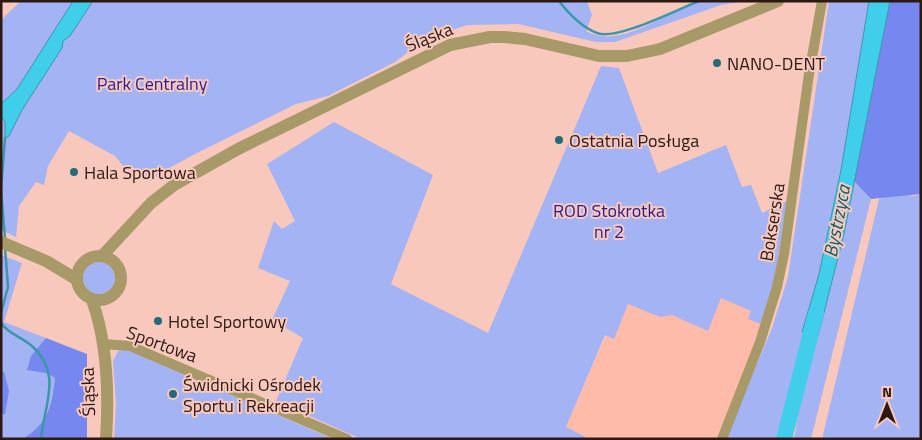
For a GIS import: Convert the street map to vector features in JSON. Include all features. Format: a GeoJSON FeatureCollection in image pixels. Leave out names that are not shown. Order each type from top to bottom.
{"type":"FeatureCollection","features":[{"type":"Feature","properties":{"kind":"street","name":"Śląska"},"geometry":{"type":"LineString","coordinates":[[102,256],[140,214],[164,192],[238,149],[450,45],[490,37],[504,37],[525,39],[599,56],[627,56],[660,49],[778,1]]}},
{"type":"Feature","properties":{"kind":"street","name":"Bokserska"},"geometry":{"type":"LineString","coordinates":[[722,439],[760,342],[777,287],[822,1]]}},
{"type":"Feature","properties":{"kind":"street","name":"Śląska"},"geometry":{"type":"LineString","coordinates":[[119,268],[120,251],[128,229]]}},
{"type":"Feature","properties":{"kind":"street"},"geometry":{"type":"LineString","coordinates":[[7,245],[46,261],[76,279],[81,292],[92,300],[108,299],[119,289],[121,282],[119,268],[109,258],[95,256],[82,263],[46,261]]}},
{"type":"Feature","properties":{"kind":"street"},"geometry":{"type":"LineString","coordinates":[[76,279],[82,263]]}},
{"type":"Feature","properties":{"kind":"street","name":"Śląska"},"geometry":{"type":"LineString","coordinates":[[106,439],[108,407],[104,344],[108,299]]}},
{"type":"Feature","properties":{"kind":"street","name":"Śląska"},"geometry":{"type":"LineString","coordinates":[[92,300],[104,344]]}},
{"type":"Feature","properties":{"kind":"street","name":"Sportowa"},"geometry":{"type":"LineString","coordinates":[[104,344],[130,346],[346,439]]}},
{"type":"Feature","properties":{"kind":"shaded area"},"geometry":{"type":"Polygon","coordinates":[[[890,1],[921,1],[921,194],[871,199],[854,181],[890,1]]]}},
{"type":"Feature","properties":{"kind":"shaded area"},"geometry":{"type":"Polygon","coordinates":[[[775,278],[747,367],[717,439],[590,439],[566,427],[606,335],[614,338],[633,291],[775,278]]]}},
{"type":"Feature","properties":{"kind":"shaded area"},"geometry":{"type":"Polygon","coordinates":[[[46,338],[87,354],[87,439],[23,439],[32,433],[43,420],[50,406],[55,378],[46,373],[27,370],[31,356],[46,338]]]}},
{"type":"Feature","properties":{"kind":"shaded area"},"geometry":{"type":"Polygon","coordinates":[[[1,371],[4,372],[9,391],[5,414],[1,415],[1,371]]]}},
{"type":"Feature","properties":{"kind":"green space","name":"Park Centralny"},"geometry":{"type":"Polygon","coordinates":[[[21,1],[587,1],[592,15],[586,31],[601,36],[616,36],[631,32],[677,11],[706,1],[745,1],[721,5],[615,42],[596,42],[518,24],[467,25],[424,40],[395,62],[328,96],[296,104],[195,154],[162,172],[151,181],[124,167],[115,156],[69,131],[48,166],[44,185],[36,182],[19,206],[16,237],[1,230],[1,20],[21,1]]]}},
{"type":"Feature","properties":{"kind":"green space"},"geometry":{"type":"Polygon","coordinates":[[[829,1],[869,1],[841,170],[819,274],[776,439],[725,439],[772,328],[788,277],[829,1]]]}},
{"type":"Feature","properties":{"kind":"green space","name":"ROD Stokrotka nr 2"},"geometry":{"type":"Polygon","coordinates":[[[601,66],[619,68],[658,173],[726,145],[742,187],[751,185],[762,213],[787,201],[775,278],[761,324],[748,319],[751,311],[721,298],[708,331],[672,315],[660,317],[628,304],[614,339],[605,335],[566,427],[590,439],[361,439],[276,401],[303,338],[272,320],[290,281],[258,268],[274,221],[282,229],[295,221],[267,164],[334,122],[433,175],[391,284],[488,333],[601,66]]]}},
{"type":"Feature","properties":{"kind":"green space"},"geometry":{"type":"Polygon","coordinates":[[[854,181],[871,199],[811,439],[794,439],[800,404],[844,234],[854,181]]]}},
{"type":"Feature","properties":{"kind":"green space"},"geometry":{"type":"Polygon","coordinates":[[[900,194],[914,196],[921,194],[921,439],[822,439],[879,199],[900,194]]]}},
{"type":"Feature","properties":{"kind":"green space"},"geometry":{"type":"Polygon","coordinates":[[[1,255],[22,263],[4,322],[46,338],[40,347],[46,373],[55,378],[50,405],[42,423],[37,431],[30,436],[19,439],[1,439],[1,415],[5,414],[4,373],[1,371],[1,255]]]}},
{"type":"Feature","properties":{"kind":"green space"},"geometry":{"type":"Polygon","coordinates":[[[99,262],[110,267],[115,278],[110,289],[99,294],[88,289],[83,278],[88,267],[99,262]]]}},
{"type":"Feature","properties":{"kind":"green space","name":"Świdnicki Ośrodek Sportu i Rekreacji"},"geometry":{"type":"Polygon","coordinates":[[[124,350],[333,439],[114,439],[116,404],[113,361],[118,351],[124,350]]]}},
{"type":"Feature","properties":{"kind":"water"},"geometry":{"type":"Polygon","coordinates":[[[73,1],[93,1],[70,36],[63,41],[62,48],[22,110],[9,136],[5,138],[5,122],[1,116],[1,104],[17,89],[73,1]]]}},
{"type":"Feature","properties":{"kind":"water"},"geometry":{"type":"Polygon","coordinates":[[[869,1],[890,1],[844,234],[818,336],[802,332],[819,274],[841,170],[869,1]]]}},
{"type":"Feature","properties":{"kind":"waterway"},"geometry":{"type":"LineString","coordinates":[[559,1],[581,24],[597,33],[606,34],[632,28],[699,1]]}},
{"type":"Feature","properties":{"kind":"waterway"},"geometry":{"type":"LineString","coordinates":[[5,138],[1,190],[5,238]]}},
{"type":"Feature","properties":{"kind":"waterway"},"geometry":{"type":"LineString","coordinates":[[1,313],[8,287],[5,248]]}},
{"type":"Feature","properties":{"kind":"waterway","name":"Bystrzyca"},"geometry":{"type":"LineString","coordinates":[[784,439],[816,313]]}},
{"type":"Feature","properties":{"kind":"waterway"},"geometry":{"type":"LineString","coordinates":[[1,323],[7,330],[32,346],[47,368],[49,379],[48,402],[41,439]]}},
{"type":"Feature","properties":{"kind":"place","name":"NANO-DENT"},"geometry":{"type":"Point","coordinates":[717,63]}},
{"type":"Feature","properties":{"kind":"place","name":"Ostatnia Posługa"},"geometry":{"type":"Point","coordinates":[559,140]}},
{"type":"Feature","properties":{"kind":"place","name":"Hala Sportowa"},"geometry":{"type":"Point","coordinates":[74,172]}},
{"type":"Feature","properties":{"kind":"place","name":"Hotel Sportowy"},"geometry":{"type":"Point","coordinates":[158,321]}},
{"type":"Feature","properties":{"kind":"place","name":"Świdnicki Ośrodek Sportu i Rekreacji"},"geometry":{"type":"Point","coordinates":[173,394]}}]}
